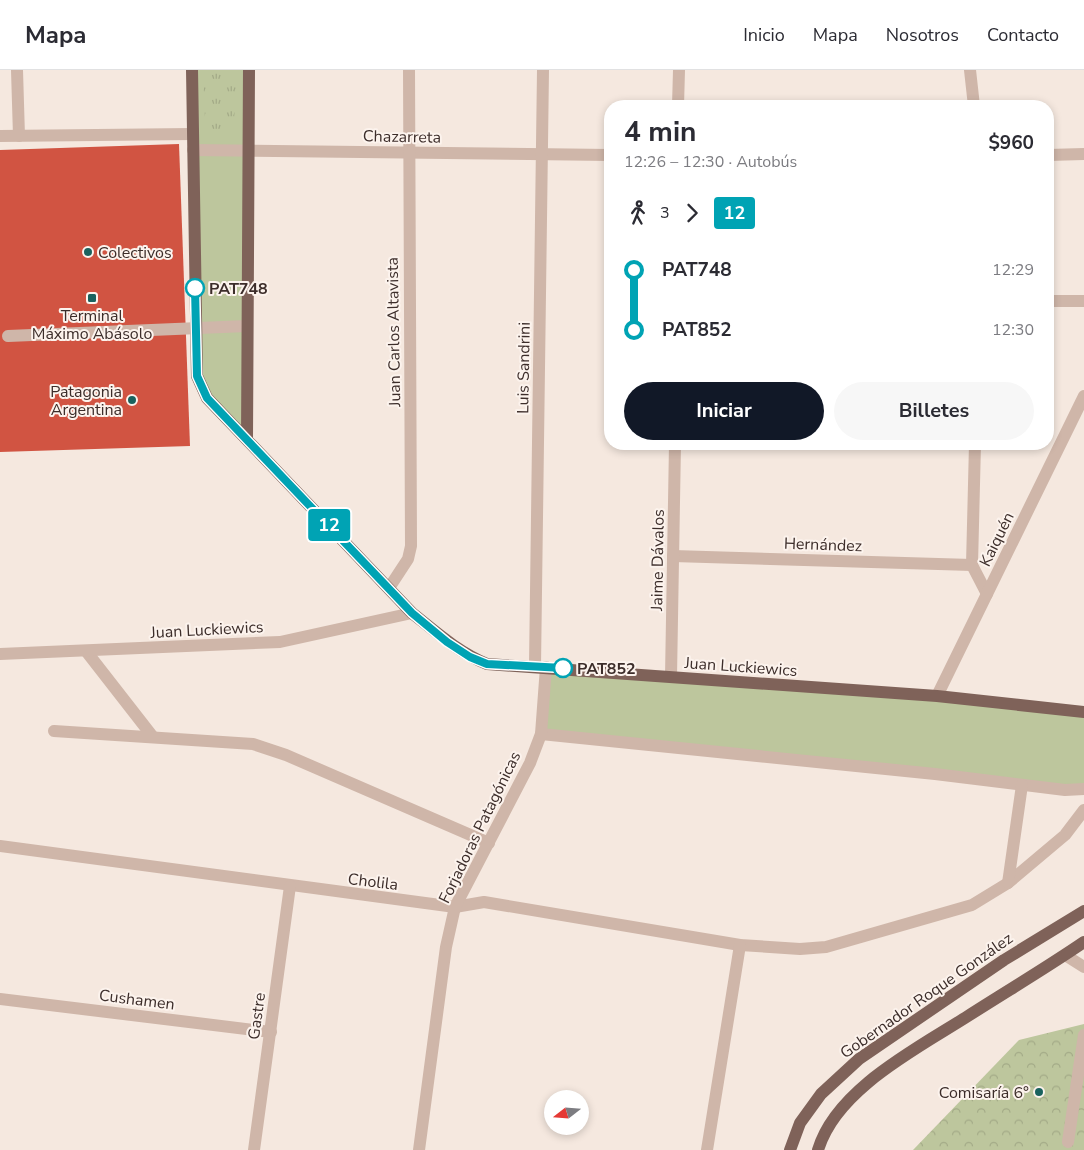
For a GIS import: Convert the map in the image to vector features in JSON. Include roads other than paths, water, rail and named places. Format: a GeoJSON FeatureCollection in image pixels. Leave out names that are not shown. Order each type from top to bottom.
{"type":"FeatureCollection","features":[{"type":"Feature","properties":{"kind":"main road","name":"Juan Luckiewics"},"geometry":{"type":"LineString","coordinates":[[192,70],[197,376],[207,398],[412,613],[470,657],[487,664],[540,666],[937,696],[1084,712]]}},
{"type":"Feature","properties":{"kind":"main road"},"geometry":{"type":"LineString","coordinates":[[247,439],[249,70]]}},
{"type":"Feature","properties":{"kind":"main road","name":"Gobernador Roque González"},"geometry":{"type":"LineString","coordinates":[[790,1150],[800,1123],[821,1094],[859,1059],[1004,960],[1084,911]]}},
{"type":"Feature","properties":{"kind":"main road"},"geometry":{"type":"LineString","coordinates":[[818,1150],[822,1138],[842,1107],[890,1065],[1084,942]]}},
{"type":"Feature","properties":{"kind":"street"},"geometry":{"type":"LineString","coordinates":[[17,70],[19,136]]}},
{"type":"Feature","properties":{"kind":"street","name":"Juan Carlos Altavista"},"geometry":{"type":"LineString","coordinates":[[389,588],[408,559],[411,546],[407,152],[408,70]]}},
{"type":"Feature","properties":{"kind":"street","name":"Luis Sandrini"},"geometry":{"type":"LineString","coordinates":[[540,666],[543,70]]}},
{"type":"Feature","properties":{"kind":"street"},"geometry":{"type":"LineString","coordinates":[[678,100],[679,70]]}},
{"type":"Feature","properties":{"kind":"street"},"geometry":{"type":"LineString","coordinates":[[970,70],[973,100]]}},
{"type":"Feature","properties":{"kind":"street"},"geometry":{"type":"LineString","coordinates":[[0,136],[192,134]]}},
{"type":"Feature","properties":{"kind":"street","name":"Chazarreta"},"geometry":{"type":"LineString","coordinates":[[193,150],[604,155]]}},
{"type":"Feature","properties":{"kind":"street"},"geometry":{"type":"LineString","coordinates":[[1054,155],[1084,154]]}},
{"type":"Feature","properties":{"kind":"street"},"geometry":{"type":"LineString","coordinates":[[1054,301],[1084,301]]}},
{"type":"Feature","properties":{"kind":"street"},"geometry":{"type":"LineString","coordinates":[[8,336],[247,326]]}},
{"type":"Feature","properties":{"kind":"street","name":"Kaiquén"},"geometry":{"type":"LineString","coordinates":[[937,696],[1084,396]]}},
{"type":"Feature","properties":{"kind":"street","name":"Jaime Dávalos"},"geometry":{"type":"LineString","coordinates":[[671,677],[675,450]]}},
{"type":"Feature","properties":{"kind":"street"},"geometry":{"type":"LineString","coordinates":[[975,450],[972,565],[987,594]]}},
{"type":"Feature","properties":{"kind":"street","name":"Hernández"},"geometry":{"type":"LineString","coordinates":[[673,556],[972,565]]}},
{"type":"Feature","properties":{"kind":"street","name":"Juan Luckiewics"},"geometry":{"type":"LineString","coordinates":[[0,654],[280,642],[412,613]]}},
{"type":"Feature","properties":{"kind":"street"},"geometry":{"type":"LineString","coordinates":[[86,651],[153,736]]}},
{"type":"Feature","properties":{"kind":"street","name":"Forjadoras Patagónicas"},"geometry":{"type":"LineString","coordinates":[[418,1150],[446,947],[455,907],[530,763],[541,734],[540,666]]}},
{"type":"Feature","properties":{"kind":"street"},"geometry":{"type":"LineString","coordinates":[[54,731],[252,744],[286,755],[489,843]]}},
{"type":"Feature","properties":{"kind":"street"},"geometry":{"type":"LineString","coordinates":[[541,734],[935,774],[1022,786],[1084,790]]}},
{"type":"Feature","properties":{"kind":"street"},"geometry":{"type":"LineString","coordinates":[[1008,883],[1022,786]]}},
{"type":"Feature","properties":{"kind":"street","name":"Cholila"},"geometry":{"type":"LineString","coordinates":[[0,846],[455,907],[484,902],[740,945],[800,949],[826,947],[972,905],[1008,883],[1065,834],[1084,810]]}},
{"type":"Feature","properties":{"kind":"street","name":"Gastre"},"geometry":{"type":"LineString","coordinates":[[254,1150],[290,886]]}},
{"type":"Feature","properties":{"kind":"street"},"geometry":{"type":"LineString","coordinates":[[707,1150],[740,945]]}},
{"type":"Feature","properties":{"kind":"street"},"geometry":{"type":"LineString","coordinates":[[1065,955],[1084,967]]}},
{"type":"Feature","properties":{"kind":"street","name":"Cushamen"},"geometry":{"type":"LineString","coordinates":[[0,999],[271,1032]]}},
{"type":"Feature","properties":{"kind":"street"},"geometry":{"type":"LineString","coordinates":[[1068,1142],[1084,1035]]}},
{"type":"Feature","properties":{"kind":"place","name":"Colectivos"},"geometry":{"type":"Point","coordinates":[88,252]}},
{"type":"Feature","properties":{"kind":"place","name":"PAT748"},"geometry":{"type":"Point","coordinates":[195,288]}},
{"type":"Feature","properties":{"kind":"place","name":"Terminal Máximo Abásolo"},"geometry":{"type":"Point","coordinates":[92,298]}},
{"type":"Feature","properties":{"kind":"place","name":"Patagonia Argentina"},"geometry":{"type":"Point","coordinates":[132,400]}},
{"type":"Feature","properties":{"kind":"place","name":"PAT852"},"geometry":{"type":"Point","coordinates":[563,668]}},
{"type":"Feature","properties":{"kind":"place","name":"Comisaría 6°"},"geometry":{"type":"Point","coordinates":[1039,1092]}}]}
